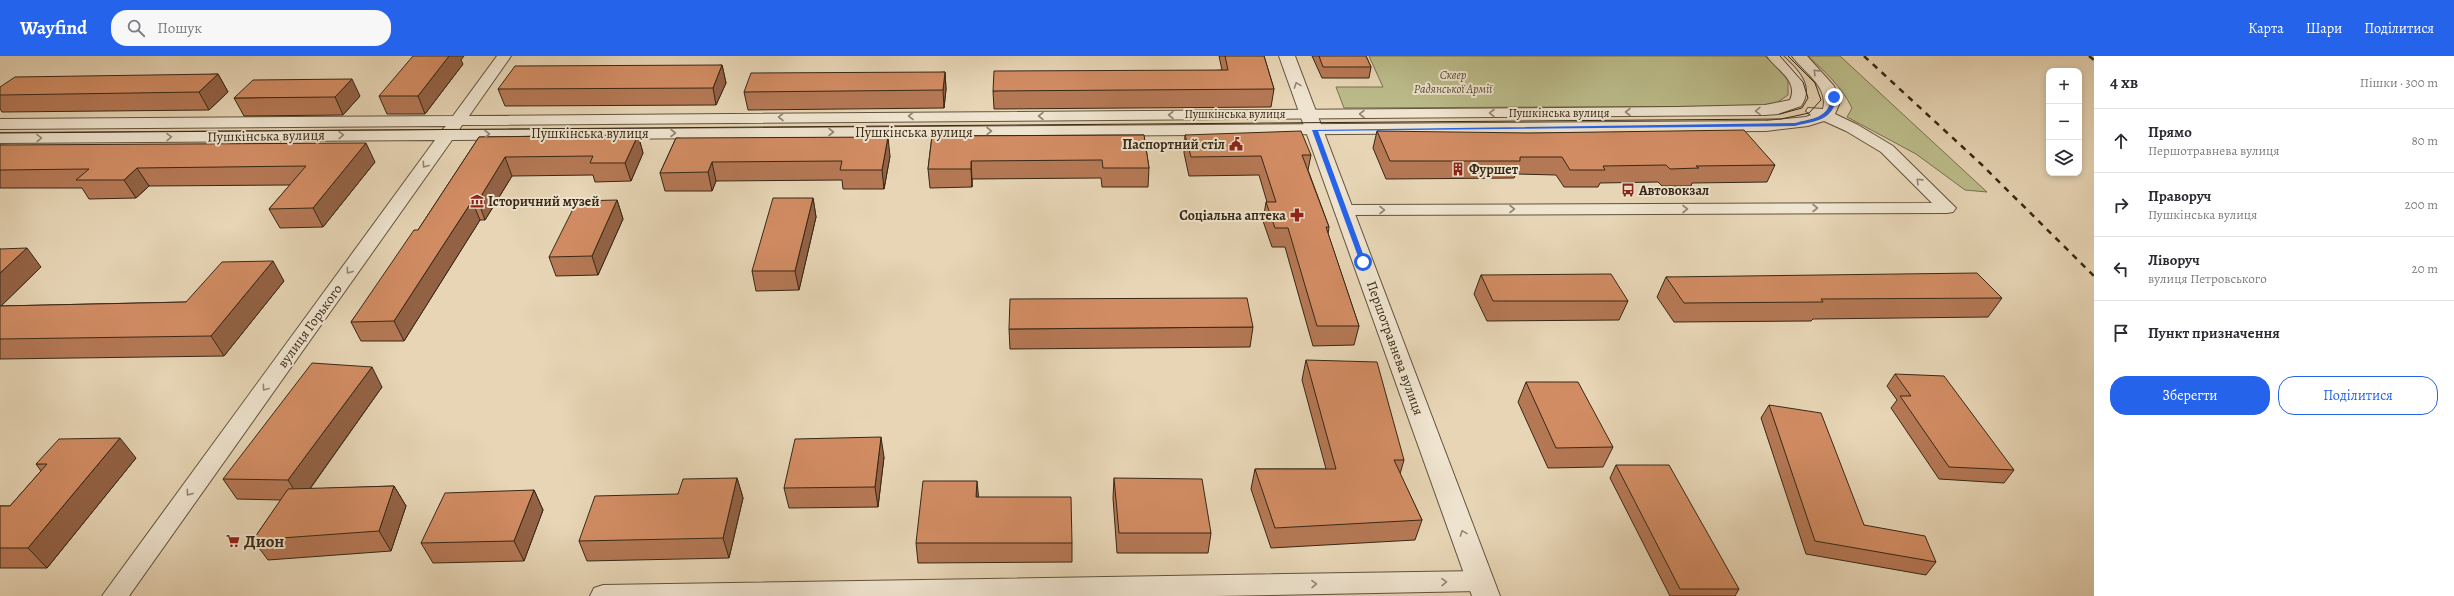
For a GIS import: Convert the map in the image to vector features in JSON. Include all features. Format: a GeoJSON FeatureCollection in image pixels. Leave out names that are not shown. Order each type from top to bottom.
{"type":"FeatureCollection","features":[{"type":"Feature","properties":{"kind":"street","name":"вулиця Горького"},"geometry":{"type":"LineString","coordinates":[[115,596],[504,56]]}},
{"type":"Feature","properties":{"kind":"street","name":"Першотравнева вулиця"},"geometry":{"type":"LineString","coordinates":[[1287,56],[1483,588]]}},
{"type":"Feature","properties":{"kind":"street"},"geometry":{"type":"LineString","coordinates":[[1343,210],[1947,208],[1887,149],[1872,139],[1826,115],[1796,103],[1800,94],[1797,81],[1774,56]]}},
{"type":"Feature","properties":{"kind":"street"},"geometry":{"type":"LineString","coordinates":[[1799,56],[1823,80],[1834,97],[1833,108],[1826,115]]}},
{"type":"Feature","properties":{"kind":"street","name":"Пушкінська вулиця"},"geometry":{"type":"LineString","coordinates":[[1311,122],[1765,110],[1778,109],[1796,103]]}},
{"type":"Feature","properties":{"kind":"street","name":"Пушкінська вулиця"},"geometry":{"type":"LineString","coordinates":[[0,124],[454,126],[1311,122],[1766,126],[1795,125],[1826,115]]}},
{"type":"Feature","properties":{"kind":"street","name":"Пушкінська вулиця"},"geometry":{"type":"LineString","coordinates":[[0,138],[454,126]]}},
{"type":"Feature","properties":{"kind":"street"},"geometry":{"type":"LineString","coordinates":[[603,596],[1483,588]]}},
{"type":"Feature","properties":{"kind":"green space","name":"Сквер Радянської Армії"},"geometry":{"type":"Polygon","coordinates":[[[1369,56],[1765,56],[1788,79],[1788,95],[1772,106],[1344,108],[1336,87],[1383,87],[1369,56]]]}},
{"type":"Feature","properties":{"kind":"green space"},"geometry":{"type":"Polygon","coordinates":[[[1808,56],[1840,56],[1987,192],[1965,190],[1916,154],[1847,117],[1852,108],[1848,100],[1833,80],[1808,56]]]}},
{"type":"Feature","properties":{"kind":"building"},"geometry":{"type":"Polygon","coordinates":[[[413,56],[449,56],[418,96],[379,96],[413,56]]]}},
{"type":"Feature","properties":{"kind":"building"},"geometry":{"type":"Polygon","coordinates":[[[1225,56],[1264,56],[1274,89],[993,91],[994,71],[1228,70],[1225,56]]]}},
{"type":"Feature","properties":{"kind":"building"},"geometry":{"type":"Polygon","coordinates":[[[1319,56],[1366,56],[1371,67],[1323,67],[1319,56]]]}},
{"type":"Feature","properties":{"kind":"building"},"geometry":{"type":"Polygon","coordinates":[[[722,65],[713,88],[498,89],[515,66],[722,65]]]}},
{"type":"Feature","properties":{"kind":"building"},"geometry":{"type":"Polygon","coordinates":[[[945,72],[943,90],[744,92],[751,73],[945,72]]]}},
{"type":"Feature","properties":{"kind":"building"},"geometry":{"type":"Polygon","coordinates":[[[218,74],[199,92],[0,95],[0,87],[15,77],[218,74]]]}},
{"type":"Feature","properties":{"kind":"building"},"geometry":{"type":"Polygon","coordinates":[[[352,79],[335,97],[234,98],[253,80],[352,79]]]}},
{"type":"Feature","properties":{"kind":"building"},"geometry":{"type":"Polygon","coordinates":[[[1744,130],[1775,165],[1696,166],[1699,168],[1670,169],[1666,165],[1603,166],[1605,170],[1570,170],[1562,157],[1520,157],[1520,161],[1390,161],[1377,131],[1529,133],[1744,130]]]}},
{"type":"Feature","properties":{"kind":"building"},"geometry":{"type":"Polygon","coordinates":[[[1301,131],[1311,155],[1302,155],[1329,227],[1326,227],[1359,326],[1317,326],[1288,228],[1275,228],[1266,202],[1276,202],[1261,156],[1191,157],[1185,135],[1301,131]]]}},
{"type":"Feature","properties":{"kind":"building"},"geometry":{"type":"Polygon","coordinates":[[[638,135],[625,163],[590,163],[593,156],[505,157],[478,201],[472,201],[394,321],[351,322],[414,230],[418,230],[479,137],[638,135]]]}},
{"type":"Feature","properties":{"kind":"building"},"geometry":{"type":"Polygon","coordinates":[[[1144,135],[1149,168],[1103,168],[1102,160],[971,161],[971,169],[928,169],[932,136],[1144,135]]]}},
{"type":"Feature","properties":{"kind":"building"},"geometry":{"type":"Polygon","coordinates":[[[888,137],[882,170],[840,170],[842,161],[712,162],[708,172],[660,173],[676,138],[888,137]]]}},
{"type":"Feature","properties":{"kind":"building"},"geometry":{"type":"Polygon","coordinates":[[[366,143],[313,208],[269,209],[306,166],[137,168],[124,180],[76,180],[89,169],[0,170],[0,145],[366,143]]]}},
{"type":"Feature","properties":{"kind":"building"},"geometry":{"type":"Polygon","coordinates":[[[773,198],[813,198],[795,271],[752,271],[773,198]]]}},
{"type":"Feature","properties":{"kind":"building"},"geometry":{"type":"Polygon","coordinates":[[[617,200],[592,256],[549,257],[577,201],[617,200]]]}},
{"type":"Feature","properties":{"kind":"building"},"geometry":{"type":"Polygon","coordinates":[[[27,248],[0,273],[0,249],[27,248]]]}},
{"type":"Feature","properties":{"kind":"building"},"geometry":{"type":"Polygon","coordinates":[[[273,261],[211,336],[0,339],[0,306],[186,302],[222,262],[273,261]]]}},
{"type":"Feature","properties":{"kind":"building"},"geometry":{"type":"Polygon","coordinates":[[[1977,273],[2002,298],[1821,299],[1823,302],[1684,303],[1666,277],[1977,273]]]}},
{"type":"Feature","properties":{"kind":"building"},"geometry":{"type":"Polygon","coordinates":[[[1611,274],[1628,301],[1493,301],[1481,275],[1611,274]]]}},
{"type":"Feature","properties":{"kind":"building"},"geometry":{"type":"Polygon","coordinates":[[[1247,298],[1253,327],[1009,329],[1010,299],[1247,298]]]}},
{"type":"Feature","properties":{"kind":"building"},"geometry":{"type":"Polygon","coordinates":[[[1306,360],[1377,362],[1404,460],[1394,460],[1422,520],[1275,528],[1255,469],[1336,469],[1306,360]]]}},
{"type":"Feature","properties":{"kind":"building"},"geometry":{"type":"Polygon","coordinates":[[[312,363],[372,367],[288,480],[223,479],[312,363]]]}},
{"type":"Feature","properties":{"kind":"building"},"geometry":{"type":"Polygon","coordinates":[[[1895,374],[1944,376],[2014,470],[1949,467],[1900,396],[1911,396],[1895,374]]]}},
{"type":"Feature","properties":{"kind":"building"},"geometry":{"type":"Polygon","coordinates":[[[1526,382],[1578,382],[1613,447],[1556,448],[1526,382]]]}},
{"type":"Feature","properties":{"kind":"building"},"geometry":{"type":"Polygon","coordinates":[[[1769,405],[1821,413],[1864,525],[1925,536],[1936,562],[1815,541],[1769,405]]]}},
{"type":"Feature","properties":{"kind":"building"},"geometry":{"type":"Polygon","coordinates":[[[881,437],[875,487],[784,488],[795,439],[881,437]]]}},
{"type":"Feature","properties":{"kind":"building"},"geometry":{"type":"Polygon","coordinates":[[[120,438],[28,548],[0,548],[0,506],[10,506],[47,464],[36,464],[59,439],[120,438]]]}},
{"type":"Feature","properties":{"kind":"building"},"geometry":{"type":"Polygon","coordinates":[[[1616,465],[1669,465],[1739,589],[1680,589],[1616,465]]]}},
{"type":"Feature","properties":{"kind":"building"},"geometry":{"type":"Polygon","coordinates":[[[737,478],[723,538],[579,541],[595,496],[678,494],[683,479],[737,478]]]}},
{"type":"Feature","properties":{"kind":"building"},"geometry":{"type":"Polygon","coordinates":[[[1114,478],[1202,479],[1211,533],[1119,533],[1114,478]]]}},
{"type":"Feature","properties":{"kind":"building"},"geometry":{"type":"Polygon","coordinates":[[[923,481],[977,481],[976,497],[1071,497],[1072,543],[916,543],[923,481]]]}},
{"type":"Feature","properties":{"kind":"building"},"geometry":{"type":"Polygon","coordinates":[[[394,486],[379,531],[253,540],[288,489],[394,486]]]}},
{"type":"Feature","properties":{"kind":"building"},"geometry":{"type":"Polygon","coordinates":[[[534,490],[514,541],[421,543],[445,493],[534,490]]]}},
{"type":"Feature","properties":{"kind":"tram line"},"geometry":{"type":"LineString","coordinates":[[1780,56],[1803,82],[1808,98],[1802,108],[1780,114]]}},
{"type":"Feature","properties":{"kind":"tram line"},"geometry":{"type":"LineString","coordinates":[[0,133],[1781,119],[1809,113],[1821,100],[1815,83],[1788,56]]}},
{"type":"Feature","properties":{"kind":"railway"},"geometry":{"type":"LineString","coordinates":[[1864,56],[1981,164],[2094,276]]}},
{"type":"Feature","properties":{"kind":"railway"},"geometry":{"type":"LineString","coordinates":[[2089,56],[2094,60]]}},
{"type":"Feature","properties":{"kind":"place","name":"Паспортний стіл"},"geometry":{"type":"Point","coordinates":[1236,144]}},
{"type":"Feature","properties":{"kind":"place","name":"Фуршет"},"geometry":{"type":"Point","coordinates":[1458,169]}},
{"type":"Feature","properties":{"kind":"place","name":"Автовокзал"},"geometry":{"type":"Point","coordinates":[1628,190]}},
{"type":"Feature","properties":{"kind":"place","name":"Історичний музей"},"geometry":{"type":"Point","coordinates":[477,201]}},
{"type":"Feature","properties":{"kind":"place","name":"Соціальна аптека"},"geometry":{"type":"Point","coordinates":[1297,215]}},
{"type":"Feature","properties":{"kind":"place","name":"Дион"},"geometry":{"type":"Point","coordinates":[233,541]}},
{"type":"Feature","properties":{"kind":"route"},"geometry":{"type":"LineString","coordinates":[[1363,262],[1315,130],[1795,125],[1811,122],[1826,115],[1833,108],[1834,97]]}}]}
